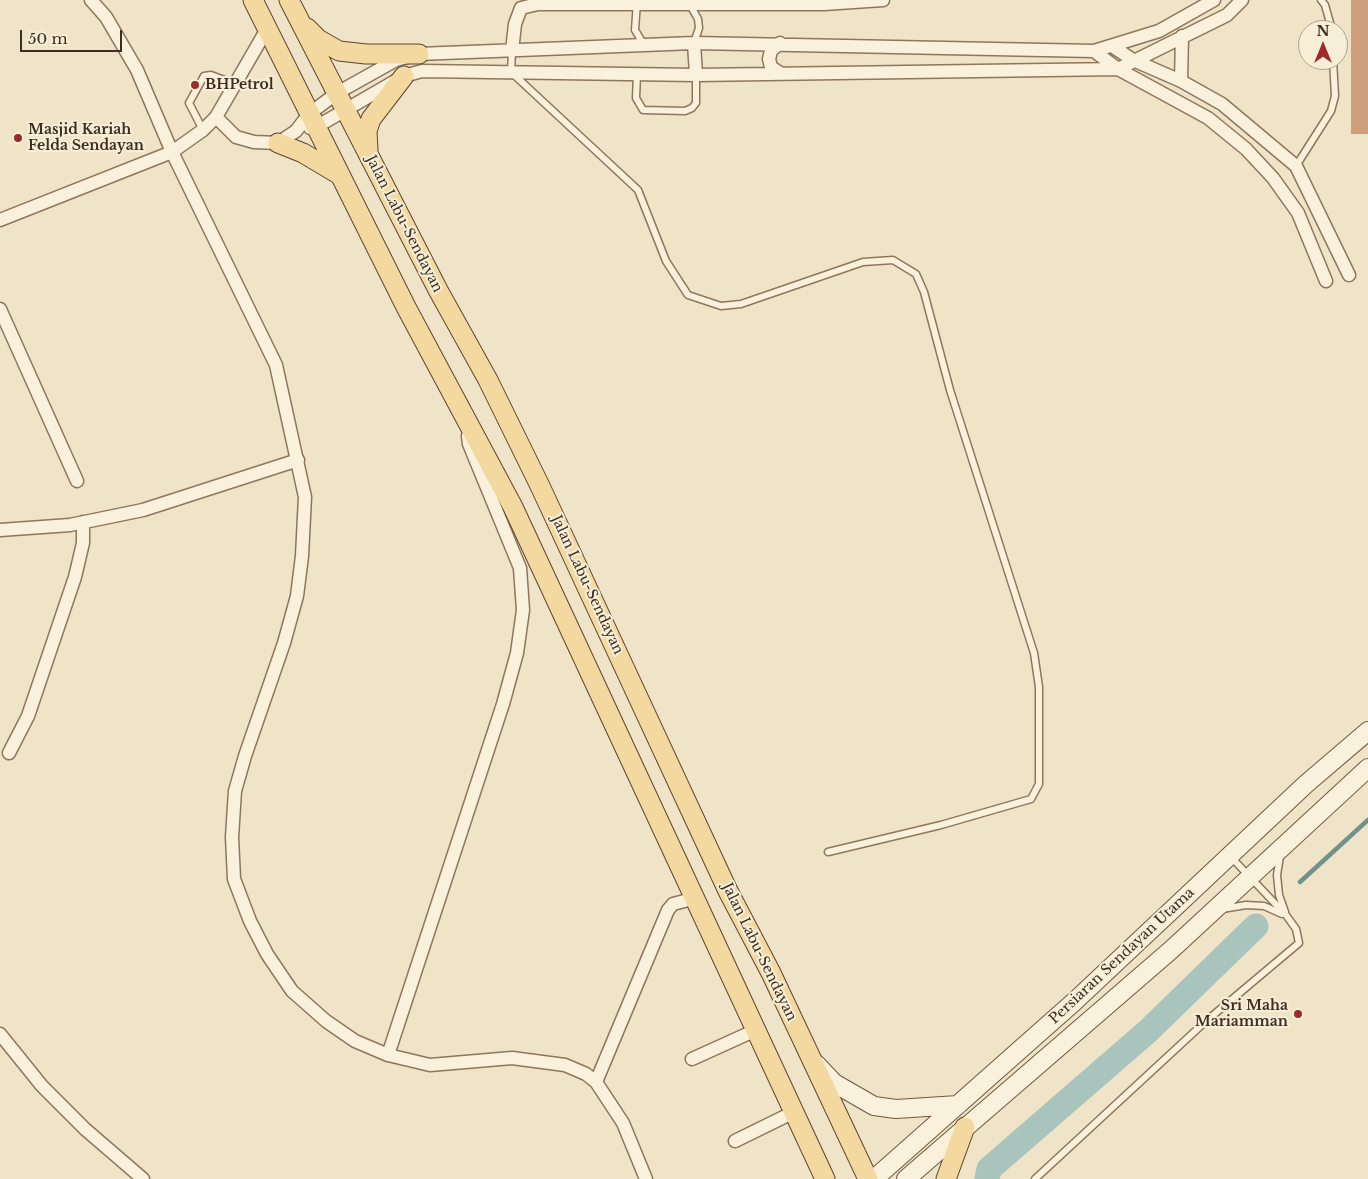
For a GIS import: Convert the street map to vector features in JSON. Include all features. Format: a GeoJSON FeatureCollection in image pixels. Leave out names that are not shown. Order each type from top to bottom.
{"type":"FeatureCollection","features":[{"type":"Feature","properties":{"kind":"main road"},"geometry":{"type":"LineString","coordinates":[[253,0],[406,307],[513,507],[825,1179]]}},
{"type":"Feature","properties":{"kind":"main road","name":"Jalan Labu-Sendayan"},"geometry":{"type":"LineString","coordinates":[[289,0],[438,290],[488,380],[536,477],[728,891],[771,973],[868,1179]]}},
{"type":"Feature","properties":{"kind":"main road"},"geometry":{"type":"LineString","coordinates":[[299,20],[318,38],[339,51],[366,54],[419,54]]}},
{"type":"Feature","properties":{"kind":"main road"},"geometry":{"type":"LineString","coordinates":[[370,157],[366,143],[367,130],[371,119],[404,76]]}},
{"type":"Feature","properties":{"kind":"main road"},"geometry":{"type":"LineString","coordinates":[[278,143],[303,154],[341,176]]}},
{"type":"Feature","properties":{"kind":"main road","name":"Persiaran Sendayan Utama"},"geometry":{"type":"LineString","coordinates":[[874,1179],[1075,1001],[1306,784],[1368,731]]}},
{"type":"Feature","properties":{"kind":"main road","name":"Persiaran Sendayan Utama"},"geometry":{"type":"LineString","coordinates":[[906,1179],[1164,957],[1367,770]]}},
{"type":"Feature","properties":{"kind":"main road"},"geometry":{"type":"LineString","coordinates":[[809,1056],[834,1083],[874,1106],[896,1109],[958,1105]]}},
{"type":"Feature","properties":{"kind":"main road"},"geometry":{"type":"LineString","coordinates":[[946,1179],[965,1127]]}},
{"type":"Feature","properties":{"kind":"street"},"geometry":{"type":"LineString","coordinates":[[91,0],[106,17],[137,70],[172,152],[276,365],[305,498],[302,556],[297,596],[236,791],[232,837],[234,879],[250,921],[266,954],[292,991],[326,1021],[355,1041],[388,1055],[430,1065],[512,1058],[565,1066],[586,1074],[596,1082],[623,1123],[646,1179]]}},
{"type":"Feature","properties":{"kind":"street"},"geometry":{"type":"LineString","coordinates":[[512,51],[514,24],[521,8],[538,4],[690,2],[824,4],[883,0]]}},
{"type":"Feature","properties":{"kind":"street"},"geometry":{"type":"LineString","coordinates":[[216,117],[236,137],[254,142],[278,143],[341,101],[396,60],[419,54],[694,43],[1094,51],[1159,31],[1214,0]]}},
{"type":"Feature","properties":{"kind":"street"},"geometry":{"type":"LineString","coordinates":[[312,120],[341,101],[422,70],[696,75],[1118,68],[1226,15],[1242,0]]}},
{"type":"Feature","properties":{"kind":"street"},"geometry":{"type":"LineString","coordinates":[[0,220],[172,152],[203,130],[216,117],[267,29]]}},
{"type":"Feature","properties":{"kind":"street"},"geometry":{"type":"LineString","coordinates":[[1181,81],[1182,36]]}},
{"type":"Feature","properties":{"kind":"street"},"geometry":{"type":"LineString","coordinates":[[694,43],[696,75]]}},
{"type":"Feature","properties":{"kind":"street"},"geometry":{"type":"LineString","coordinates":[[780,44],[771,51],[769,59],[771,67],[780,73]]}},
{"type":"Feature","properties":{"kind":"street"},"geometry":{"type":"LineString","coordinates":[[1112,46],[1133,60],[1181,81],[1222,104],[1296,166],[1349,274]]}},
{"type":"Feature","properties":{"kind":"street"},"geometry":{"type":"LineString","coordinates":[[1094,51],[1118,68],[1208,118],[1246,149],[1273,178],[1298,213],[1326,281]]}},
{"type":"Feature","properties":{"kind":"street"},"geometry":{"type":"LineString","coordinates":[[0,309],[77,482]]}},
{"type":"Feature","properties":{"kind":"street"},"geometry":{"type":"LineString","coordinates":[[388,1055],[503,704],[517,654],[523,610],[520,568],[469,444],[468,436],[471,427]]}},
{"type":"Feature","properties":{"kind":"street"},"geometry":{"type":"LineString","coordinates":[[0,530],[83,522],[144,510],[298,460]]}},
{"type":"Feature","properties":{"kind":"street"},"geometry":{"type":"LineString","coordinates":[[10,753],[28,716],[72,586],[83,544],[83,522]]}},
{"type":"Feature","properties":{"kind":"street"},"geometry":{"type":"LineString","coordinates":[[596,1082],[668,910],[673,904],[696,898]]}},
{"type":"Feature","properties":{"kind":"street"},"geometry":{"type":"LineString","coordinates":[[692,1059],[756,1030]]}},
{"type":"Feature","properties":{"kind":"street"},"geometry":{"type":"LineString","coordinates":[[0,1034],[42,1086],[85,1129],[143,1179]]}},
{"type":"Feature","properties":{"kind":"street"},"geometry":{"type":"LineString","coordinates":[[735,1142],[794,1112]]}},
{"type":"Feature","properties":{"kind":"lane"},"geometry":{"type":"LineString","coordinates":[[1322,0],[1330,20]]}},
{"type":"Feature","properties":{"kind":"lane"},"geometry":{"type":"LineString","coordinates":[[637,2],[635,30],[644,46]]}},
{"type":"Feature","properties":{"kind":"lane"},"geometry":{"type":"LineString","coordinates":[[690,2],[700,28],[694,43]]}},
{"type":"Feature","properties":{"kind":"lane"},"geometry":{"type":"LineString","coordinates":[[512,51],[511,72],[638,190],[666,262],[688,295],[722,306],[741,304],[863,262],[893,260],[916,274],[924,292],[950,390],[1034,653],[1039,688],[1039,784],[1031,799],[941,825],[828,852]]}},
{"type":"Feature","properties":{"kind":"lane"},"geometry":{"type":"LineString","coordinates":[[1296,166],[1331,111],[1335,96],[1334,70]]}},
{"type":"Feature","properties":{"kind":"lane"},"geometry":{"type":"LineString","coordinates":[[637,74],[636,98],[643,110],[684,111],[692,108],[696,103],[696,75]]}},
{"type":"Feature","properties":{"kind":"lane"},"geometry":{"type":"LineString","coordinates":[[203,130],[190,109],[189,102],[204,76],[211,75],[235,84]]}},
{"type":"Feature","properties":{"kind":"lane"},"geometry":{"type":"LineString","coordinates":[[1281,848],[1277,875],[1279,895],[1286,915]]}},
{"type":"Feature","properties":{"kind":"lane"},"geometry":{"type":"LineString","coordinates":[[1035,1179],[1198,1029],[1299,943],[1296,929],[1286,915],[1230,856]]}},
{"type":"Feature","properties":{"kind":"lane"},"geometry":{"type":"LineString","coordinates":[[1214,911],[1246,905],[1264,906],[1286,915]]}},
{"type":"Feature","properties":{"kind":"building"},"geometry":{"type":"Polygon","coordinates":[[[1351,0],[1368,0],[1368,134],[1351,134],[1351,0]]]}},
{"type":"Feature","properties":{"kind":"waterway"},"geometry":{"type":"LineString","coordinates":[[1300,882],[1368,820]]}},
{"type":"Feature","properties":{"kind":"waterway"},"geometry":{"type":"LineString","coordinates":[[987,1179],[989,1169],[1148,1031],[1256,926]]}},
{"type":"Feature","properties":{"kind":"place","name":"BHPetrol"},"geometry":{"type":"Point","coordinates":[195,85]}},
{"type":"Feature","properties":{"kind":"place","name":"Masjid Kariah Felda Sendayan"},"geometry":{"type":"Point","coordinates":[18,138]}},
{"type":"Feature","properties":{"kind":"place","name":"Sri Maha Mariamman"},"geometry":{"type":"Point","coordinates":[1298,1014]}}]}
